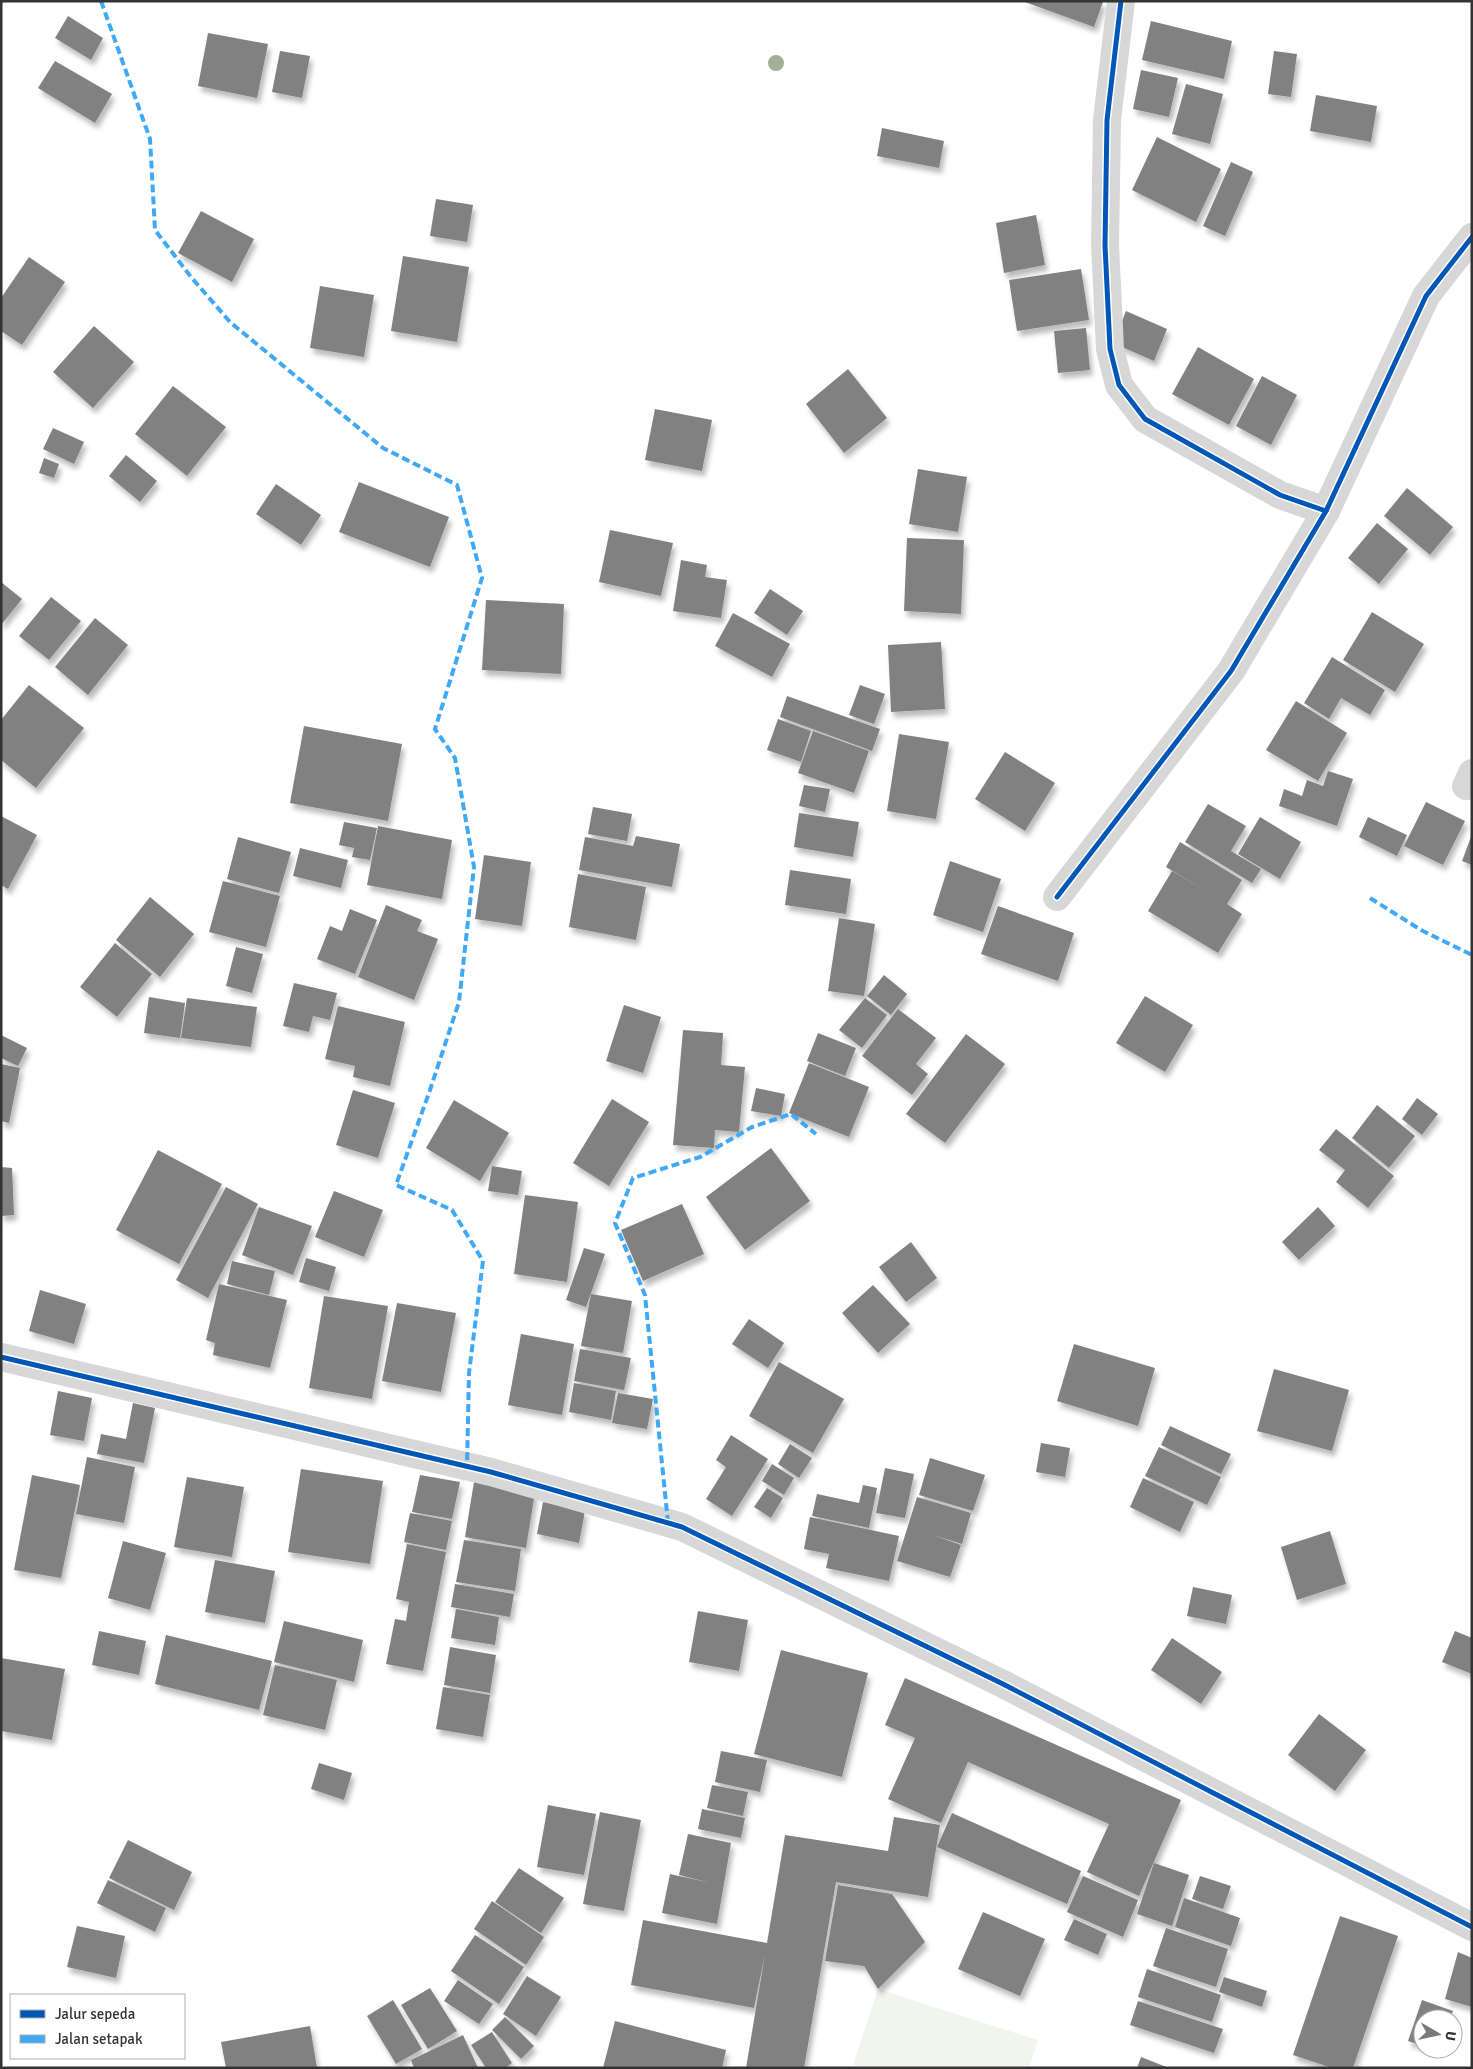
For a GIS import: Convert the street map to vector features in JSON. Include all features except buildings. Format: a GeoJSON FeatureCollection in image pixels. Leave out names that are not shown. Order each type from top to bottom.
{"type":"FeatureCollection","features":[{"type":"Feature","properties":{"kind":"street"},"geometry":{"type":"LineString","coordinates":[[1121,1],[1107,120],[1105,246],[1110,350],[1119,385],[1144,419],[1280,495],[1326,511]]}},
{"type":"Feature","properties":{"kind":"street"},"geometry":{"type":"LineString","coordinates":[[1057,898],[1231,671],[1326,511],[1426,296],[1472,237]]}},
{"type":"Feature","properties":{"kind":"street"},"geometry":{"type":"LineString","coordinates":[[1,1357],[491,1472],[682,1527],[1003,1684],[1472,1926]]}},
{"type":"Feature","properties":{"kind":"shaded area"},"geometry":{"type":"Polygon","coordinates":[[[878,1989],[1038,2040],[1029,2068],[852,2068],[878,1989]]]}},
{"type":"Feature","properties":{"kind":"marked path"},"geometry":{"type":"LineString","coordinates":[[101,1],[150,139],[155,230],[191,277],[230,322],[383,448],[457,485],[482,578],[435,729],[455,758],[474,867],[459,1002],[396,1185],[452,1210],[483,1261],[469,1373],[467,1467]]}},
{"type":"Feature","properties":{"kind":"marked path"},"geometry":{"type":"LineString","coordinates":[[1370,898],[1421,930],[1472,955]]}},
{"type":"Feature","properties":{"kind":"marked path"},"geometry":{"type":"LineString","coordinates":[[668,1523],[645,1295],[615,1223],[633,1178],[700,1157],[752,1127],[791,1114],[816,1134]]}},
{"type":"Feature","properties":{"kind":"cycle path"},"geometry":{"type":"LineString","coordinates":[[1121,1],[1107,120],[1105,245],[1110,349],[1119,385],[1145,419],[1280,495],[1326,511]]}},
{"type":"Feature","properties":{"kind":"cycle path"},"geometry":{"type":"LineString","coordinates":[[1057,897],[1231,671],[1326,511],[1426,296],[1472,237]]}},
{"type":"Feature","properties":{"kind":"cycle path"},"geometry":{"type":"LineString","coordinates":[[1,1357],[491,1472],[682,1527],[1003,1684],[1472,1927]]}}]}
